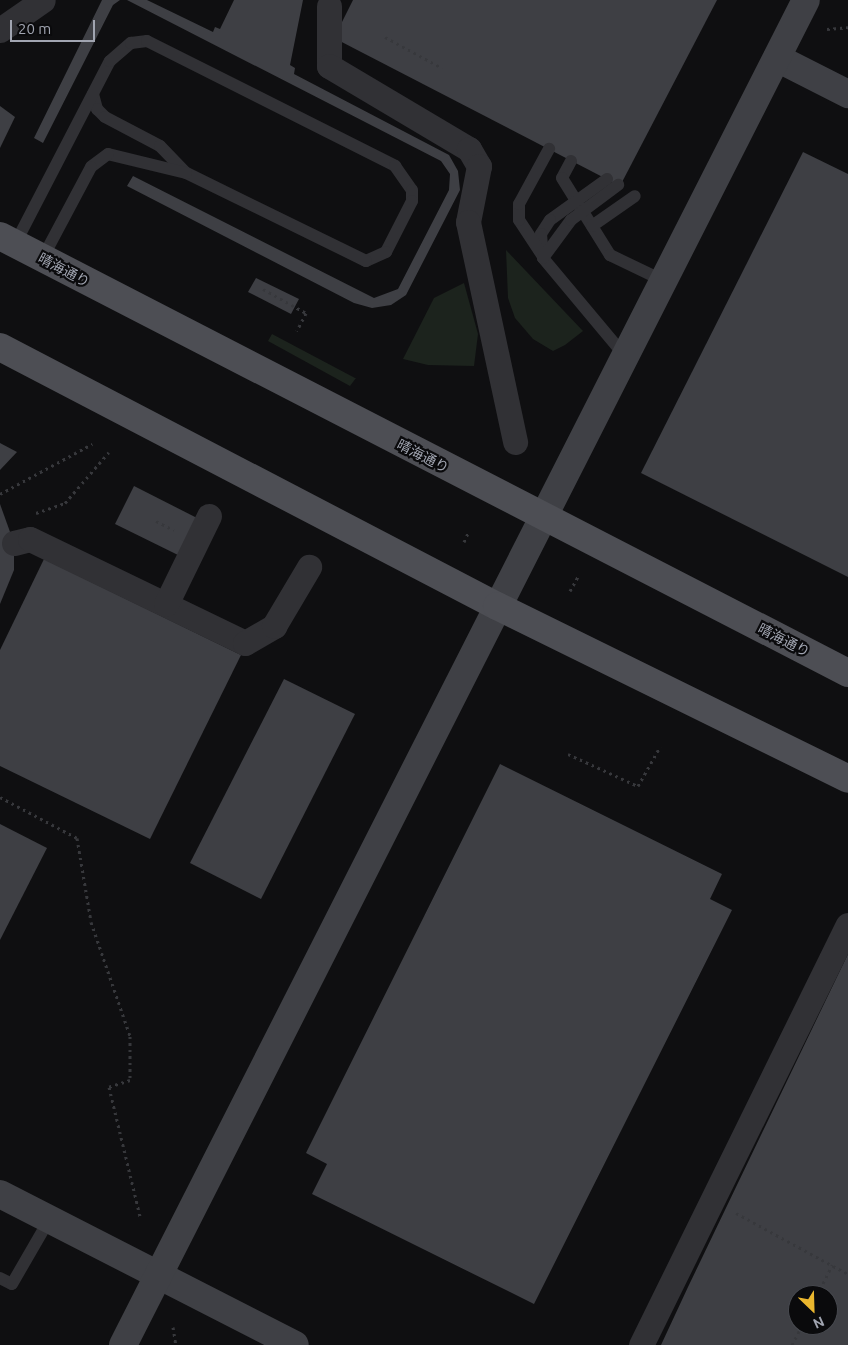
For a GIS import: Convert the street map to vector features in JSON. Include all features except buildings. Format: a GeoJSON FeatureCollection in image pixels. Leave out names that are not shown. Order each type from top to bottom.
{"type":"FeatureCollection","features":[{"type":"Feature","properties":{"kind":"main road","name":"晴海通り"},"geometry":{"type":"LineString","coordinates":[[8,240],[541,517],[848,673]]}},
{"type":"Feature","properties":{"kind":"main road"},"geometry":{"type":"LineString","coordinates":[[0,346],[497,606],[848,779]]}},
{"type":"Feature","properties":{"kind":"street"},"geometry":{"type":"LineString","coordinates":[[0,30],[43,0]]}},
{"type":"Feature","properties":{"kind":"street"},"geometry":{"type":"LineString","coordinates":[[123,1345],[541,517],[664,281],[806,0]]}},
{"type":"Feature","properties":{"kind":"street"},"geometry":{"type":"LineString","coordinates":[[335,7],[329,66],[469,149],[479,166],[468,222],[515,442]]}},
{"type":"Feature","properties":{"kind":"street"},"geometry":{"type":"LineString","coordinates":[[777,58],[848,94]]}},
{"type":"Feature","properties":{"kind":"street"},"geometry":{"type":"LineString","coordinates":[[166,604],[210,516]]}},
{"type":"Feature","properties":{"kind":"street"},"geometry":{"type":"LineString","coordinates":[[14,543],[30,539],[245,643],[274,626],[309,567]]}},
{"type":"Feature","properties":{"kind":"street"},"geometry":{"type":"LineString","coordinates":[[641,1345],[848,925]]}},
{"type":"Feature","properties":{"kind":"street"},"geometry":{"type":"LineString","coordinates":[[0,1194],[295,1345]]}},
{"type":"Feature","properties":{"kind":"lane"},"geometry":{"type":"LineString","coordinates":[[8,240],[119,49],[147,41],[395,166],[412,190],[412,201],[386,252],[366,261],[186,173],[119,155],[100,159],[91,167],[42,259]]}},
{"type":"Feature","properties":{"kind":"lane"},"geometry":{"type":"LineString","coordinates":[[93,94],[105,117],[160,146],[186,173]]}},
{"type":"Feature","properties":{"kind":"lane"},"geometry":{"type":"LineString","coordinates":[[549,149],[518,204],[519,220],[543,258],[624,355]]}},
{"type":"Feature","properties":{"kind":"lane"},"geometry":{"type":"LineString","coordinates":[[571,161],[562,178],[610,255],[664,281]]}},
{"type":"Feature","properties":{"kind":"lane"},"geometry":{"type":"LineString","coordinates":[[581,206],[607,179]]}},
{"type":"Feature","properties":{"kind":"lane"},"geometry":{"type":"LineString","coordinates":[[543,258],[541,234],[550,220],[581,206],[618,185]]}},
{"type":"Feature","properties":{"kind":"lane"},"geometry":{"type":"LineString","coordinates":[[592,226],[635,196]]}},
{"type":"Feature","properties":{"kind":"lane"},"geometry":{"type":"LineString","coordinates":[[0,1278],[12,1284],[50,1220]]}},
{"type":"Feature","properties":{"kind":"path"},"geometry":{"type":"LineString","coordinates":[[827,29],[848,28]]}},
{"type":"Feature","properties":{"kind":"path"},"geometry":{"type":"LineString","coordinates":[[385,37],[442,68]]}},
{"type":"Feature","properties":{"kind":"path"},"geometry":{"type":"LineString","coordinates":[[263,289],[306,313],[297,331]]}},
{"type":"Feature","properties":{"kind":"path"},"geometry":{"type":"LineString","coordinates":[[0,494],[92,444]]}},
{"type":"Feature","properties":{"kind":"path"},"geometry":{"type":"LineString","coordinates":[[65,502],[109,452]]}},
{"type":"Feature","properties":{"kind":"path"},"geometry":{"type":"LineString","coordinates":[[464,542],[469,531]]}},
{"type":"Feature","properties":{"kind":"path"},"geometry":{"type":"LineString","coordinates":[[570,591],[579,575]]}},
{"type":"Feature","properties":{"kind":"path"},"geometry":{"type":"LineString","coordinates":[[568,754],[638,786],[660,747]]}},
{"type":"Feature","properties":{"kind":"path"},"geometry":{"type":"LineString","coordinates":[[0,797],[77,838],[91,922],[130,1036],[130,1080],[109,1088],[140,1216]]}},
{"type":"Feature","properties":{"kind":"path"},"geometry":{"type":"LineString","coordinates":[[713,1201],[848,1274]]}},
{"type":"Feature","properties":{"kind":"path"},"geometry":{"type":"LineString","coordinates":[[822,1285],[832,1265]]}},
{"type":"Feature","properties":{"kind":"path"},"geometry":{"type":"LineString","coordinates":[[174,1327],[176,1345]]}},
{"type":"Feature","properties":{"kind":"shaded area"},"geometry":{"type":"Polygon","coordinates":[[[506,250],[583,331],[565,345],[553,351],[533,339],[515,318],[508,298],[506,250]]]}},
{"type":"Feature","properties":{"kind":"shaded area"},"geometry":{"type":"Polygon","coordinates":[[[464,283],[478,334],[474,366],[428,365],[403,359],[434,298],[464,283]]]}},
{"type":"Feature","properties":{"kind":"shaded area"},"geometry":{"type":"Polygon","coordinates":[[[272,334],[356,378],[350,386],[268,341],[272,334]]]}}]}
